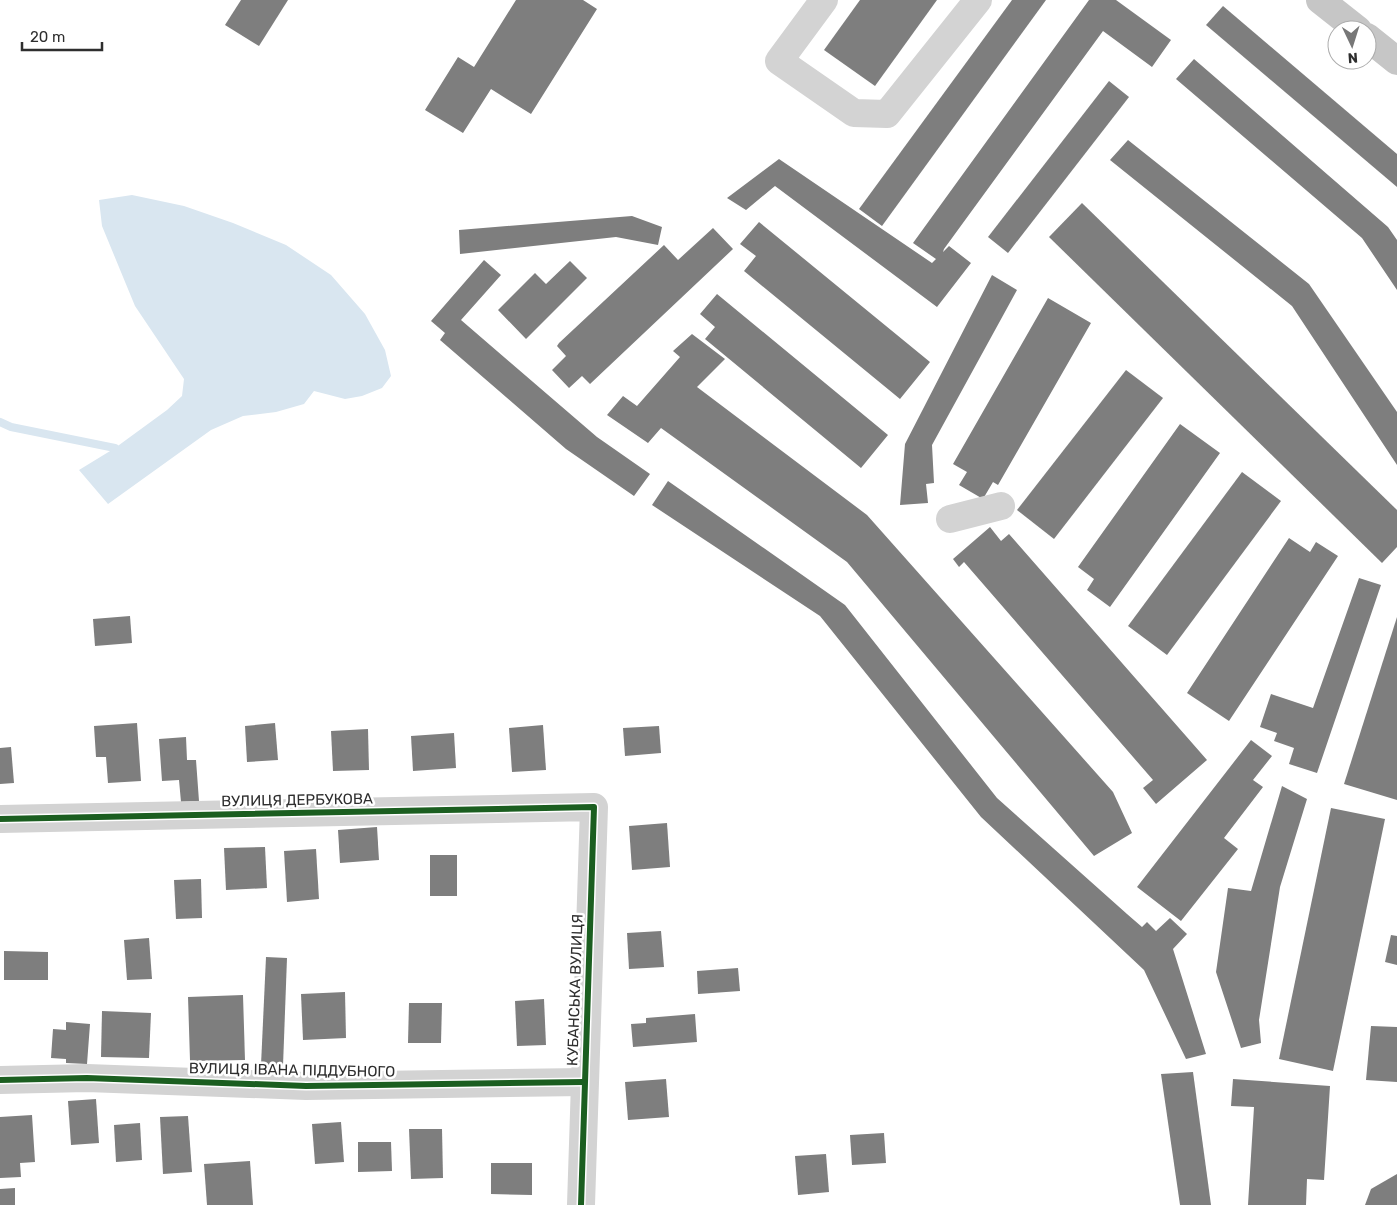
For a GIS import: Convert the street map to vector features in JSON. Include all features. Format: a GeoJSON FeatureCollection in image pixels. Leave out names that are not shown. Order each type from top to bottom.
{"type":"FeatureCollection","features":[{"type":"Feature","properties":{"kind":"main road"},"geometry":{"type":"LineString","coordinates":[[1323,1],[1346,20]]}},
{"type":"Feature","properties":{"kind":"main road"},"geometry":{"type":"LineString","coordinates":[[1377,45],[1397,61]]}},
{"type":"Feature","properties":{"kind":"street"},"geometry":{"type":"LineString","coordinates":[[824,0],[779,61],[854,113],[887,114],[978,0]]}},
{"type":"Feature","properties":{"kind":"street"},"geometry":{"type":"LineString","coordinates":[[950,519],[1001,506]]}},
{"type":"Feature","properties":{"kind":"street","name":"ВУЛИЦЯ ДЕРБУКОВА"},"geometry":{"type":"LineString","coordinates":[[0,819],[594,807]]}},
{"type":"Feature","properties":{"kind":"street","name":"КУБАНСЬКА ВУЛИЦЯ"},"geometry":{"type":"LineString","coordinates":[[581,1205],[594,807]]}},
{"type":"Feature","properties":{"kind":"street","name":"ВУЛИЦЯ ІВАНА ПІДДУБНОГО"},"geometry":{"type":"LineString","coordinates":[[0,1080],[87,1078],[306,1086],[584,1082]]}},
{"type":"Feature","properties":{"kind":"shaded area"},"geometry":{"type":"Polygon","coordinates":[[[132,195],[184,206],[233,223],[286,245],[331,275],[365,314],[385,350],[391,376],[382,388],[362,396],[345,399],[314,391],[304,404],[276,412],[243,416],[211,430],[108,504],[79,470],[115,448],[167,410],[182,396],[184,379],[135,306],[102,226],[99,200],[132,195]]]}},
{"type":"Feature","properties":{"kind":"building"},"geometry":{"type":"Polygon","coordinates":[[[241,0],[288,0],[259,46],[225,25],[241,0]]]}},
{"type":"Feature","properties":{"kind":"building"},"geometry":{"type":"Polygon","coordinates":[[[516,0],[583,0],[597,9],[531,114],[491,89],[463,133],[425,110],[458,57],[474,67],[516,0]]]}},
{"type":"Feature","properties":{"kind":"building"},"geometry":{"type":"Polygon","coordinates":[[[860,0],[937,0],[875,86],[824,50],[860,0]]]}},
{"type":"Feature","properties":{"kind":"building"},"geometry":{"type":"Polygon","coordinates":[[[1012,0],[1046,0],[882,226],[859,209],[1012,0]]]}},
{"type":"Feature","properties":{"kind":"building"},"geometry":{"type":"Polygon","coordinates":[[[1089,0],[1116,0],[1171,40],[1152,67],[1103,31],[944,249],[943,252],[949,246],[971,263],[937,307],[775,186],[746,210],[727,198],[779,159],[932,263],[936,259],[913,243],[1089,0]]]}},
{"type":"Feature","properties":{"kind":"building"},"geometry":{"type":"Polygon","coordinates":[[[1223,6],[1397,154],[1397,187],[1206,25],[1223,6]]]}},
{"type":"Feature","properties":{"kind":"building"},"geometry":{"type":"Polygon","coordinates":[[[1194,59],[1388,227],[1397,240],[1397,290],[1362,238],[1176,79],[1194,59]]]}},
{"type":"Feature","properties":{"kind":"building"},"geometry":{"type":"Polygon","coordinates":[[[1109,81],[1129,97],[1008,253],[988,237],[1109,81]]]}},
{"type":"Feature","properties":{"kind":"building"},"geometry":{"type":"Polygon","coordinates":[[[1128,140],[1309,284],[1397,412],[1397,465],[1292,306],[1110,160],[1128,140]]]}},
{"type":"Feature","properties":{"kind":"building"},"geometry":{"type":"Polygon","coordinates":[[[1082,203],[1397,510],[1397,547],[1382,563],[1049,237],[1082,203]]]}},
{"type":"Feature","properties":{"kind":"building"},"geometry":{"type":"Polygon","coordinates":[[[632,216],[662,227],[658,245],[616,237],[460,254],[459,230],[632,216]]]}},
{"type":"Feature","properties":{"kind":"building"},"geometry":{"type":"Polygon","coordinates":[[[759,222],[930,362],[900,399],[744,271],[756,256],[740,244],[759,222]]]}},
{"type":"Feature","properties":{"kind":"building"},"geometry":{"type":"Polygon","coordinates":[[[713,228],[733,249],[590,384],[582,376],[569,388],[552,370],[566,356],[557,346],[559,343],[664,245],[678,260],[713,228]]]}},
{"type":"Feature","properties":{"kind":"building"},"geometry":{"type":"Polygon","coordinates":[[[484,260],[501,275],[461,320],[597,437],[650,474],[634,496],[566,449],[440,340],[445,333],[431,321],[484,260]]]}},
{"type":"Feature","properties":{"kind":"building"},"geometry":{"type":"Polygon","coordinates":[[[570,261],[587,278],[526,339],[498,310],[535,273],[546,284],[570,261]]]}},
{"type":"Feature","properties":{"kind":"building"},"geometry":{"type":"Polygon","coordinates":[[[992,275],[1017,290],[932,445],[934,483],[926,484],[928,503],[900,505],[905,444],[992,275]]]}},
{"type":"Feature","properties":{"kind":"building"},"geometry":{"type":"Polygon","coordinates":[[[717,294],[888,435],[861,468],[705,339],[715,327],[700,314],[717,294]]]}},
{"type":"Feature","properties":{"kind":"building"},"geometry":{"type":"Polygon","coordinates":[[[1048,298],[1091,323],[998,485],[993,482],[983,499],[959,485],[967,472],[953,464],[1048,298]]]}},
{"type":"Feature","properties":{"kind":"building"},"geometry":{"type":"Polygon","coordinates":[[[692,334],[725,359],[697,387],[867,515],[1113,792],[1132,833],[1094,856],[847,562],[661,428],[648,443],[607,415],[623,396],[637,406],[680,357],[673,351],[692,334]]]}},
{"type":"Feature","properties":{"kind":"building"},"geometry":{"type":"Polygon","coordinates":[[[1126,370],[1163,398],[1054,539],[1017,510],[1126,370]]]}},
{"type":"Feature","properties":{"kind":"building"},"geometry":{"type":"Polygon","coordinates":[[[1180,424],[1220,453],[1110,607],[1087,590],[1094,579],[1078,567],[1180,424]]]}},
{"type":"Feature","properties":{"kind":"building"},"geometry":{"type":"Polygon","coordinates":[[[1242,472],[1281,501],[1167,655],[1128,626],[1242,472]]]}},
{"type":"Feature","properties":{"kind":"building"},"geometry":{"type":"Polygon","coordinates":[[[668,481],[845,605],[997,798],[1127,914],[1142,927],[1147,922],[1156,931],[1170,918],[1187,934],[1173,949],[1206,1054],[1186,1059],[1144,970],[981,817],[820,616],[652,505],[668,481]]]}},
{"type":"Feature","properties":{"kind":"building"},"geometry":{"type":"Polygon","coordinates":[[[990,527],[1001,541],[1009,534],[1207,760],[1156,804],[1143,788],[1153,780],[964,562],[959,567],[953,559],[990,527]]]}},
{"type":"Feature","properties":{"kind":"building"},"geometry":{"type":"Polygon","coordinates":[[[1289,538],[1310,552],[1316,542],[1338,556],[1229,721],[1187,693],[1289,538]]]}},
{"type":"Feature","properties":{"kind":"building"},"geometry":{"type":"Polygon","coordinates":[[[1359,578],[1381,585],[1317,773],[1289,764],[1294,748],[1274,741],[1277,733],[1260,727],[1271,694],[1313,708],[1359,578]]]}},
{"type":"Feature","properties":{"kind":"building"},"geometry":{"type":"Polygon","coordinates":[[[130,616],[132,643],[95,646],[93,619],[130,616]]]}},
{"type":"Feature","properties":{"kind":"building"},"geometry":{"type":"Polygon","coordinates":[[[1397,617],[1397,800],[1344,784],[1397,617]]]}},
{"type":"Feature","properties":{"kind":"building"},"geometry":{"type":"Polygon","coordinates":[[[137,723],[141,781],[108,783],[106,757],[96,757],[94,726],[137,723]]]}},
{"type":"Feature","properties":{"kind":"building"},"geometry":{"type":"Polygon","coordinates":[[[275,723],[278,760],[247,762],[245,726],[275,723]]]}},
{"type":"Feature","properties":{"kind":"building"},"geometry":{"type":"Polygon","coordinates":[[[543,725],[546,770],[512,772],[509,728],[543,725]]]}},
{"type":"Feature","properties":{"kind":"building"},"geometry":{"type":"Polygon","coordinates":[[[659,726],[661,753],[625,756],[623,728],[659,726]]]}},
{"type":"Feature","properties":{"kind":"building"},"geometry":{"type":"Polygon","coordinates":[[[368,729],[369,770],[333,771],[331,731],[368,729]]]}},
{"type":"Feature","properties":{"kind":"building"},"geometry":{"type":"Polygon","coordinates":[[[454,733],[456,768],[413,771],[411,736],[454,733]]]}},
{"type":"Feature","properties":{"kind":"building"},"geometry":{"type":"Polygon","coordinates":[[[186,737],[187,760],[196,760],[199,801],[181,802],[179,780],[162,781],[159,739],[186,737]]]}},
{"type":"Feature","properties":{"kind":"building"},"geometry":{"type":"Polygon","coordinates":[[[1251,740],[1272,756],[1253,780],[1263,787],[1224,838],[1238,849],[1181,921],[1137,887],[1251,740]]]}},
{"type":"Feature","properties":{"kind":"building"},"geometry":{"type":"Polygon","coordinates":[[[11,747],[14,783],[0,784],[0,748],[11,747]]]}},
{"type":"Feature","properties":{"kind":"building"},"geometry":{"type":"Polygon","coordinates":[[[1282,786],[1307,799],[1280,887],[1259,1020],[1261,1043],[1241,1048],[1216,972],[1228,888],[1251,891],[1282,786]]]}},
{"type":"Feature","properties":{"kind":"building"},"geometry":{"type":"Polygon","coordinates":[[[1331,808],[1385,819],[1333,1071],[1279,1059],[1331,808]]]}},
{"type":"Feature","properties":{"kind":"building"},"geometry":{"type":"Polygon","coordinates":[[[667,823],[670,867],[632,870],[629,826],[667,823]]]}},
{"type":"Feature","properties":{"kind":"building"},"geometry":{"type":"Polygon","coordinates":[[[377,827],[379,860],[340,863],[338,830],[377,827]]]}},
{"type":"Feature","properties":{"kind":"building"},"geometry":{"type":"Polygon","coordinates":[[[265,847],[267,888],[226,890],[224,848],[265,847]]]}},
{"type":"Feature","properties":{"kind":"building"},"geometry":{"type":"Polygon","coordinates":[[[316,849],[319,899],[287,902],[284,851],[316,849]]]}},
{"type":"Feature","properties":{"kind":"building"},"geometry":{"type":"Polygon","coordinates":[[[430,855],[457,855],[457,896],[430,896],[430,855]]]}},
{"type":"Feature","properties":{"kind":"building"},"geometry":{"type":"Polygon","coordinates":[[[201,879],[202,918],[176,919],[174,880],[201,879]]]}},
{"type":"Feature","properties":{"kind":"building"},"geometry":{"type":"Polygon","coordinates":[[[661,931],[664,967],[629,969],[627,933],[661,931]]]}},
{"type":"Feature","properties":{"kind":"building"},"geometry":{"type":"Polygon","coordinates":[[[1391,935],[1397,936],[1397,965],[1385,962],[1391,935]]]}},
{"type":"Feature","properties":{"kind":"building"},"geometry":{"type":"Polygon","coordinates":[[[149,938],[152,979],[127,980],[124,940],[149,938]]]}},
{"type":"Feature","properties":{"kind":"building"},"geometry":{"type":"Polygon","coordinates":[[[4,951],[48,952],[48,980],[4,980],[4,951]]]}},
{"type":"Feature","properties":{"kind":"building"},"geometry":{"type":"Polygon","coordinates":[[[266,957],[287,958],[283,1066],[261,1065],[266,957]]]}},
{"type":"Feature","properties":{"kind":"building"},"geometry":{"type":"Polygon","coordinates":[[[738,968],[740,991],[698,994],[697,971],[738,968]]]}},
{"type":"Feature","properties":{"kind":"building"},"geometry":{"type":"Polygon","coordinates":[[[345,992],[346,1038],[303,1040],[301,994],[345,992]]]}},
{"type":"Feature","properties":{"kind":"building"},"geometry":{"type":"Polygon","coordinates":[[[243,995],[245,1060],[190,1061],[188,997],[243,995]]]}},
{"type":"Feature","properties":{"kind":"building"},"geometry":{"type":"Polygon","coordinates":[[[544,999],[546,1045],[517,1046],[515,1001],[544,999]]]}},
{"type":"Feature","properties":{"kind":"building"},"geometry":{"type":"Polygon","coordinates":[[[409,1003],[442,1003],[441,1043],[408,1043],[409,1003]]]}},
{"type":"Feature","properties":{"kind":"building"},"geometry":{"type":"Polygon","coordinates":[[[102,1011],[151,1013],[149,1058],[101,1057],[102,1011]]]}},
{"type":"Feature","properties":{"kind":"building"},"geometry":{"type":"Polygon","coordinates":[[[695,1014],[697,1042],[633,1047],[631,1024],[646,1023],[646,1018],[695,1014]]]}},
{"type":"Feature","properties":{"kind":"building"},"geometry":{"type":"Polygon","coordinates":[[[66,1022],[90,1024],[87,1064],[66,1063],[66,1059],[51,1058],[53,1029],[66,1030],[66,1022]]]}},
{"type":"Feature","properties":{"kind":"building"},"geometry":{"type":"Polygon","coordinates":[[[1371,1026],[1397,1027],[1397,1082],[1366,1080],[1371,1026]]]}},
{"type":"Feature","properties":{"kind":"building"},"geometry":{"type":"Polygon","coordinates":[[[1193,1072],[1211,1205],[1180,1205],[1161,1074],[1193,1072]]]}},
{"type":"Feature","properties":{"kind":"building"},"geometry":{"type":"Polygon","coordinates":[[[666,1079],[669,1117],[628,1120],[625,1082],[666,1079]]]}},
{"type":"Feature","properties":{"kind":"building"},"geometry":{"type":"Polygon","coordinates":[[[1233,1079],[1330,1086],[1324,1180],[1307,1179],[1306,1205],[1248,1205],[1254,1107],[1231,1106],[1233,1079]]]}},
{"type":"Feature","properties":{"kind":"building"},"geometry":{"type":"Polygon","coordinates":[[[96,1099],[99,1143],[71,1145],[68,1101],[96,1099]]]}},
{"type":"Feature","properties":{"kind":"building"},"geometry":{"type":"Polygon","coordinates":[[[32,1115],[35,1162],[20,1163],[21,1177],[0,1178],[0,1117],[32,1115]]]}},
{"type":"Feature","properties":{"kind":"building"},"geometry":{"type":"Polygon","coordinates":[[[188,1116],[192,1172],[163,1174],[160,1117],[188,1116]]]}},
{"type":"Feature","properties":{"kind":"building"},"geometry":{"type":"Polygon","coordinates":[[[341,1122],[344,1162],[315,1164],[312,1124],[341,1122]]]}},
{"type":"Feature","properties":{"kind":"building"},"geometry":{"type":"Polygon","coordinates":[[[140,1123],[142,1160],[116,1162],[114,1125],[140,1123]]]}},
{"type":"Feature","properties":{"kind":"building"},"geometry":{"type":"Polygon","coordinates":[[[409,1129],[442,1129],[443,1178],[411,1179],[409,1129]]]}},
{"type":"Feature","properties":{"kind":"building"},"geometry":{"type":"Polygon","coordinates":[[[884,1133],[886,1163],[852,1165],[850,1135],[884,1133]]]}},
{"type":"Feature","properties":{"kind":"building"},"geometry":{"type":"Polygon","coordinates":[[[358,1142],[391,1142],[392,1171],[358,1172],[358,1142]]]}},
{"type":"Feature","properties":{"kind":"building"},"geometry":{"type":"Polygon","coordinates":[[[826,1154],[829,1192],[798,1195],[795,1156],[826,1154]]]}},
{"type":"Feature","properties":{"kind":"building"},"geometry":{"type":"Polygon","coordinates":[[[250,1161],[253,1205],[207,1205],[204,1164],[250,1161]]]}},
{"type":"Feature","properties":{"kind":"building"},"geometry":{"type":"Polygon","coordinates":[[[491,1163],[532,1163],[532,1195],[491,1194],[491,1163]]]}},
{"type":"Feature","properties":{"kind":"building"},"geometry":{"type":"Polygon","coordinates":[[[1397,1174],[1397,1205],[1365,1205],[1371,1189],[1397,1174]]]}},
{"type":"Feature","properties":{"kind":"building"},"geometry":{"type":"Polygon","coordinates":[[[15,1188],[15,1205],[0,1205],[0,1189],[15,1188]]]}},
{"type":"Feature","properties":{"kind":"waterway"},"geometry":{"type":"LineString","coordinates":[[0,422],[11,427],[115,448]]}},
{"type":"Feature","properties":{"kind":"cycle path"},"geometry":{"type":"LineString","coordinates":[[0,819],[594,807],[581,1205]]}},
{"type":"Feature","properties":{"kind":"cycle path"},"geometry":{"type":"LineString","coordinates":[[0,1080],[87,1078],[306,1086],[584,1082]]}}]}
